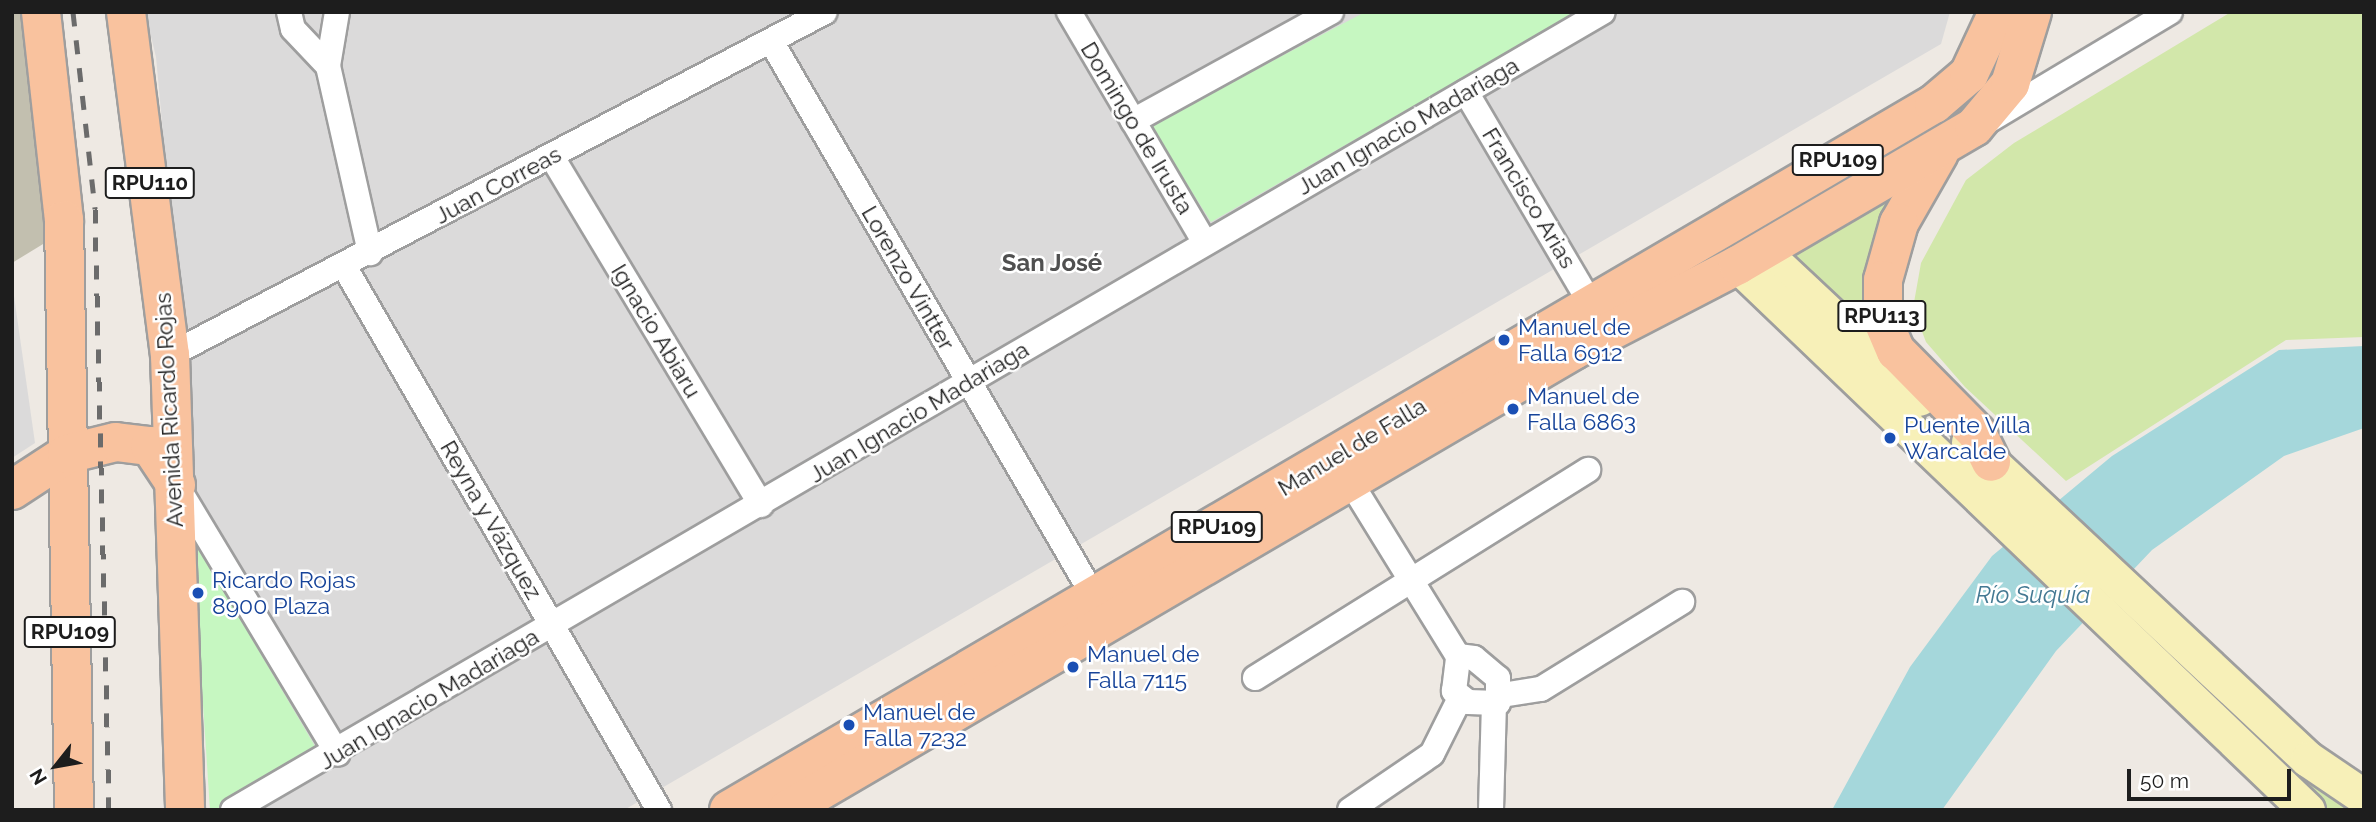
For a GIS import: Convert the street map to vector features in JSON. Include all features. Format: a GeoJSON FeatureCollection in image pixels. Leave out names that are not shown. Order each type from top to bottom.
{"type":"FeatureCollection","features":[{"type":"Feature","properties":{"kind":"main road"},"geometry":{"type":"LineString","coordinates":[[41,12],[61,168],[67,454]]}},
{"type":"Feature","properties":{"kind":"main road","name":"Avenida Ricardo Rojas"},"geometry":{"type":"LineString","coordinates":[[126,12],[170,355],[184,810]]}},
{"type":"Feature","properties":{"kind":"main road","name":"RPU109"},"geometry":{"type":"LineString","coordinates":[[1969,74],[1998,12]]}},
{"type":"Feature","properties":{"kind":"main road","name":"RPU109"},"geometry":{"type":"LineString","coordinates":[[2017,65],[2032,12]]}},
{"type":"Feature","properties":{"kind":"main road","name":"Manuel de Falla"},"geometry":{"type":"LineString","coordinates":[[741,807],[1102,611],[1351,483],[1574,350],[1746,252],[1953,140],[1993,111],[2017,65]]}},
{"type":"Feature","properties":{"kind":"main road"},"geometry":{"type":"LineString","coordinates":[[1601,298],[1746,252],[1939,121],[1960,102],[1969,74]]}},
{"type":"Feature","properties":{"kind":"main road","name":"Manuel de Falla"},"geometry":{"type":"LineString","coordinates":[[787,810],[1601,298],[1934,104],[1969,74]]}},
{"type":"Feature","properties":{"kind":"main road","name":"RPU113"},"geometry":{"type":"LineString","coordinates":[[1953,140],[1899,223],[1883,280],[1883,321],[1896,351],[1977,433],[1995,481],[2178,685],[2307,810]]}},
{"type":"Feature","properties":{"kind":"main road","name":"RPU113"},"geometry":{"type":"LineString","coordinates":[[1746,252],[1995,481],[2202,659],[2316,766],[2364,797]]}},
{"type":"Feature","properties":{"kind":"main road"},"geometry":{"type":"LineString","coordinates":[[12,490],[67,454],[101,443],[141,443],[157,452],[176,485]]}},
{"type":"Feature","properties":{"kind":"main road","name":"RPU109"},"geometry":{"type":"LineString","coordinates":[[67,454],[74,810]]}},
{"type":"Feature","properties":{"kind":"street"},"geometry":{"type":"LineString","coordinates":[[289,12],[293,29],[328,66]]}},
{"type":"Feature","properties":{"kind":"street"},"geometry":{"type":"LineString","coordinates":[[337,12],[328,66],[370,253]]}},
{"type":"Feature","properties":{"kind":"street","name":"Juan Correas"},"geometry":{"type":"LineString","coordinates":[[170,355],[370,253],[825,12]]}},
{"type":"Feature","properties":{"kind":"street","name":"Domingo de Irusta"},"geometry":{"type":"LineString","coordinates":[[1069,12],[1205,243]]}},
{"type":"Feature","properties":{"kind":"street"},"geometry":{"type":"LineString","coordinates":[[1133,121],[1331,12]]}},
{"type":"Feature","properties":{"kind":"street","name":"Juan Ignacio Madariaga"},"geometry":{"type":"LineString","coordinates":[[233,810],[338,754],[552,626],[1603,12]]}},
{"type":"Feature","properties":{"kind":"street","name":"Manuel de Falla"},"geometry":{"type":"LineString","coordinates":[[1953,140],[2063,79],[2170,12]]}},
{"type":"Feature","properties":{"kind":"street","name":"Lorenzo Vintter"},"geometry":{"type":"LineString","coordinates":[[771,41],[1102,611]]}},
{"type":"Feature","properties":{"kind":"street"},"geometry":{"type":"LineString","coordinates":[[2017,65],[2063,79]]}},
{"type":"Feature","properties":{"kind":"street","name":"Francisco Arias"},"geometry":{"type":"LineString","coordinates":[[1466,92],[1601,298]]}},
{"type":"Feature","properties":{"kind":"street","name":"Ignacio Abiaru"},"geometry":{"type":"LineString","coordinates":[[552,157],[761,505]]}},
{"type":"Feature","properties":{"kind":"street","name":"Reyna y Vázquez"},"geometry":{"type":"LineString","coordinates":[[344,266],[659,810]]}},
{"type":"Feature","properties":{"kind":"street"},"geometry":{"type":"LineString","coordinates":[[1255,678],[1588,470]]}},
{"type":"Feature","properties":{"kind":"street"},"geometry":{"type":"LineString","coordinates":[[1351,483],[1413,579],[1458,656],[1486,667],[1498,700],[1491,810]]}},
{"type":"Feature","properties":{"kind":"street"},"geometry":{"type":"LineString","coordinates":[[176,485],[338,754]]}},
{"type":"Feature","properties":{"kind":"street"},"geometry":{"type":"LineString","coordinates":[[1460,698],[1498,700],[1541,689],[1682,602]]}},
{"type":"Feature","properties":{"kind":"street"},"geometry":{"type":"LineString","coordinates":[[1458,656],[1453,684],[1460,698]]}},
{"type":"Feature","properties":{"kind":"street"},"geometry":{"type":"LineString","coordinates":[[1350,810],[1432,754],[1460,698]]}},
{"type":"Feature","properties":{"kind":"shaded area"},"geometry":{"type":"Polygon","coordinates":[[[12,12],[27,12],[48,241],[12,263],[12,12]]]}},
{"type":"Feature","properties":{"kind":"shaded area"},"geometry":{"type":"Polygon","coordinates":[[[145,12],[1950,12],[1941,44],[624,810],[225,810],[156,57],[145,12]]]}},
{"type":"Feature","properties":{"kind":"shaded area"},"geometry":{"type":"Polygon","coordinates":[[[12,282],[35,443],[12,458],[12,282]]]}},
{"type":"Feature","properties":{"kind":"green space"},"geometry":{"type":"Polygon","coordinates":[[[1365,12],[1577,12],[1211,222],[1150,126],[1365,12]]]}},
{"type":"Feature","properties":{"kind":"green space"},"geometry":{"type":"Polygon","coordinates":[[[2231,12],[2364,12],[2364,337],[2286,340],[2066,481],[1965,387],[1926,342],[1913,308],[1921,263],[1966,180],[2014,143],[2231,12]]]}},
{"type":"Feature","properties":{"kind":"green space"},"geometry":{"type":"Polygon","coordinates":[[[1906,180],[1868,329],[1782,253],[1906,180]]]}},
{"type":"Feature","properties":{"kind":"green space"},"geometry":{"type":"Polygon","coordinates":[[[192,537],[319,753],[219,810],[210,810],[192,537]]]}},
{"type":"Feature","properties":{"kind":"green space"},"geometry":{"type":"Polygon","coordinates":[[[2175,657],[2309,783],[2352,810],[2326,810],[2175,657]]]}},
{"type":"Feature","properties":{"kind":"water","name":"Río Suquía"},"geometry":{"type":"Polygon","coordinates":[[[2364,346],[2364,428],[2284,456],[2152,550],[2056,651],[1942,810],[1832,810],[1910,667],[1992,556],[2112,456],[2279,350],[2364,346]]]}},
{"type":"Feature","properties":{"kind":"railway"},"geometry":{"type":"LineString","coordinates":[[73,12],[95,209],[109,810]]}},
{"type":"Feature","properties":{"kind":"place","name":"Manuel de Falla 6912"},"geometry":{"type":"Point","coordinates":[1504,340]}},
{"type":"Feature","properties":{"kind":"place","name":"Manuel de Falla 6863"},"geometry":{"type":"Point","coordinates":[1513,409]}},
{"type":"Feature","properties":{"kind":"place","name":"Puente Villa Warcalde"},"geometry":{"type":"Point","coordinates":[1890,438]}},
{"type":"Feature","properties":{"kind":"place","name":"Ricardo Rojas 8900 Plaza"},"geometry":{"type":"Point","coordinates":[198,593]}},
{"type":"Feature","properties":{"kind":"place","name":"Manuel de Falla 7115"},"geometry":{"type":"Point","coordinates":[1073,667]}},
{"type":"Feature","properties":{"kind":"place","name":"Manuel de Falla 7232"},"geometry":{"type":"Point","coordinates":[849,725]}},
{"type":"Feature","properties":{"kind":"district","name":"San José"},"geometry":{"type":"Point","coordinates":[1052,263]}}]}
